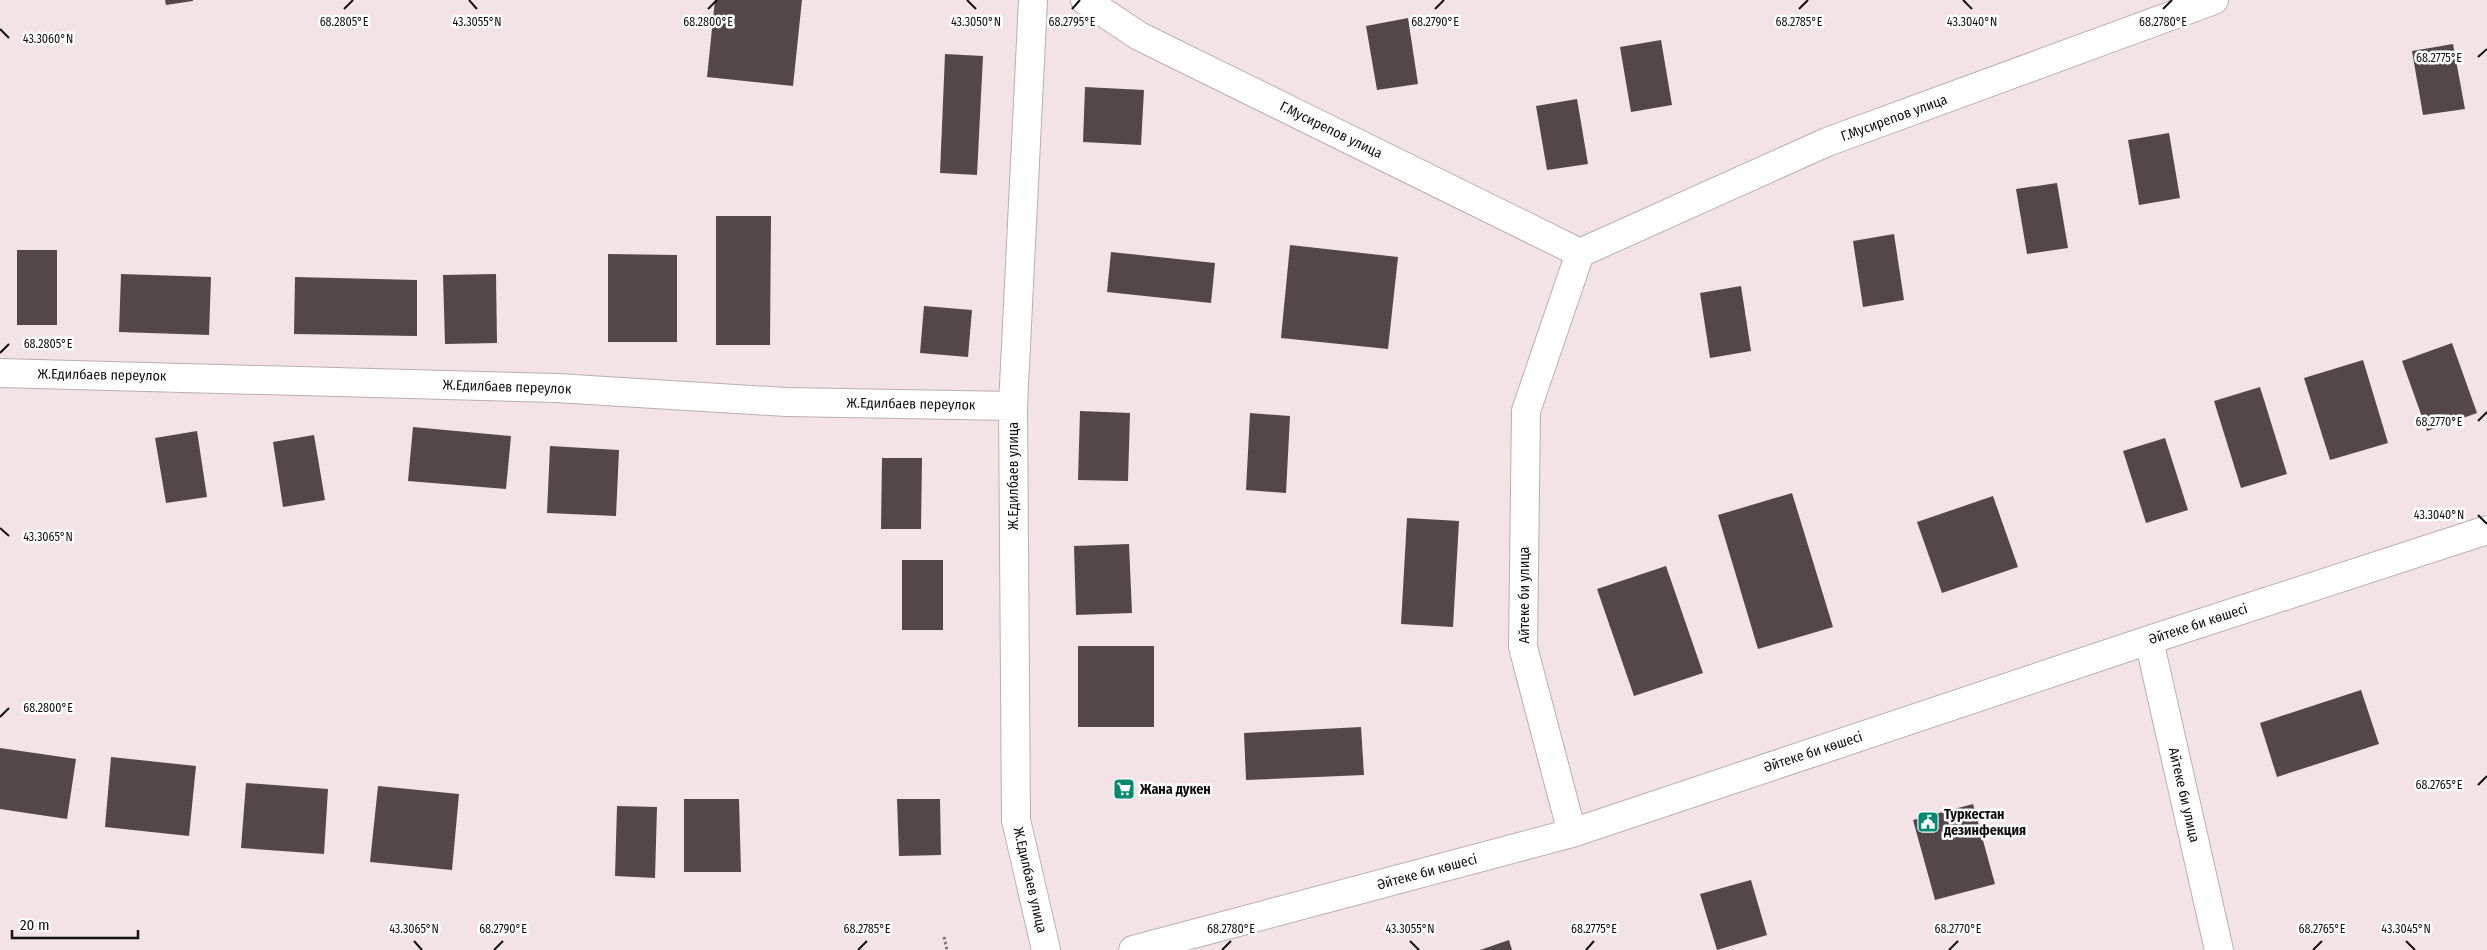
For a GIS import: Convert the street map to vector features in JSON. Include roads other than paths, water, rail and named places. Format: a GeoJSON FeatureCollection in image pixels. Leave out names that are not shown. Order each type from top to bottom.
{"type":"FeatureCollection","features":[{"type":"Feature","properties":{"kind":"street","name":"Ж.Едилбаев улица"},"geometry":{"type":"LineString","coordinates":[[1033,0],[1013,406],[1016,820],[1046,950]]}},
{"type":"Feature","properties":{"kind":"street","name":"Г.Мусирепов улица"},"geometry":{"type":"LineString","coordinates":[[1085,0],[1139,36],[1580,253],[1827,142],[2214,0]]}},
{"type":"Feature","properties":{"kind":"street","name":"Айтеке би улица"},"geometry":{"type":"LineString","coordinates":[[1572,833],[1523,647],[1526,411],[1580,253]]}},
{"type":"Feature","properties":{"kind":"street","name":"Ж.Едилбаев переулок"},"geometry":{"type":"LineString","coordinates":[[0,373],[557,388],[786,402],[1013,406]]}},
{"type":"Feature","properties":{"kind":"street","name":"Әйтеке би көшесі"},"geometry":{"type":"LineString","coordinates":[[1133,950],[1572,833],[2149,640],[2487,530]]}},
{"type":"Feature","properties":{"kind":"street","name":"Айтеке би улица"},"geometry":{"type":"LineString","coordinates":[[2149,640],[2218,950]]}},
{"type":"Feature","properties":{"kind":"place","name":"Жана дукен"},"geometry":{"type":"Point","coordinates":[1124,789]}},
{"type":"Feature","properties":{"kind":"place","name":"Туркестан дезинфекция"},"geometry":{"type":"Point","coordinates":[1928,822]}}]}
